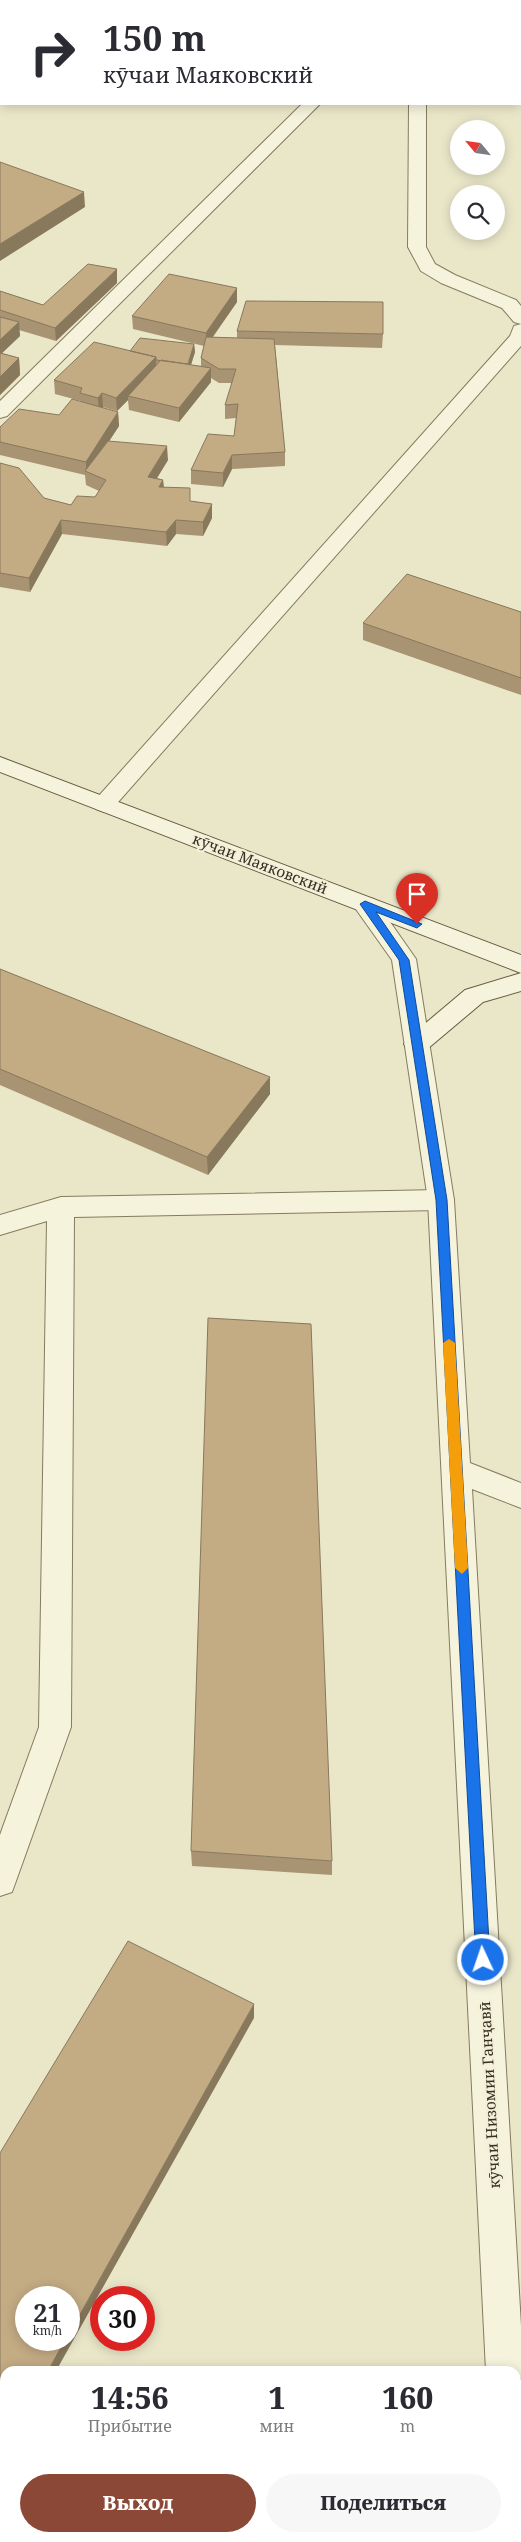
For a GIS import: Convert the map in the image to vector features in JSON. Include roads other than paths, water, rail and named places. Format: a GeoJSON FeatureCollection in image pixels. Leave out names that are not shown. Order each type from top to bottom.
{"type":"FeatureCollection","features":[{"type":"Feature","properties":{"kind":"street"},"geometry":{"type":"LineString","coordinates":[[0,412],[310,105]]}},
{"type":"Feature","properties":{"kind":"street"},"geometry":{"type":"LineString","coordinates":[[417,105],[417,247],[428,267],[448,279],[509,304],[521,318]]}},
{"type":"Feature","properties":{"kind":"street"},"geometry":{"type":"LineString","coordinates":[[104,804],[519,338],[521,330]]}},
{"type":"Feature","properties":{"kind":"street","name":"кӯчаи Маяковский"},"geometry":{"type":"LineString","coordinates":[[0,764],[521,964]]}},
{"type":"Feature","properties":{"kind":"street","name":"кӯчаи Низомии Ганҷавӣ"},"geometry":{"type":"LineString","coordinates":[[365,904],[404,960],[441,1200],[505,2366]]}},
{"type":"Feature","properties":{"kind":"street"},"geometry":{"type":"LineString","coordinates":[[417,1044],[474,996],[521,982]]}},
{"type":"Feature","properties":{"kind":"street"},"geometry":{"type":"LineString","coordinates":[[0,1225],[61,1207],[441,1200]]}},
{"type":"Feature","properties":{"kind":"street"},"geometry":{"type":"LineString","coordinates":[[0,1881],[55,1727],[61,1207]]}},
{"type":"Feature","properties":{"kind":"street"},"geometry":{"type":"LineString","coordinates":[[456,1470],[521,1496]]}}]}
